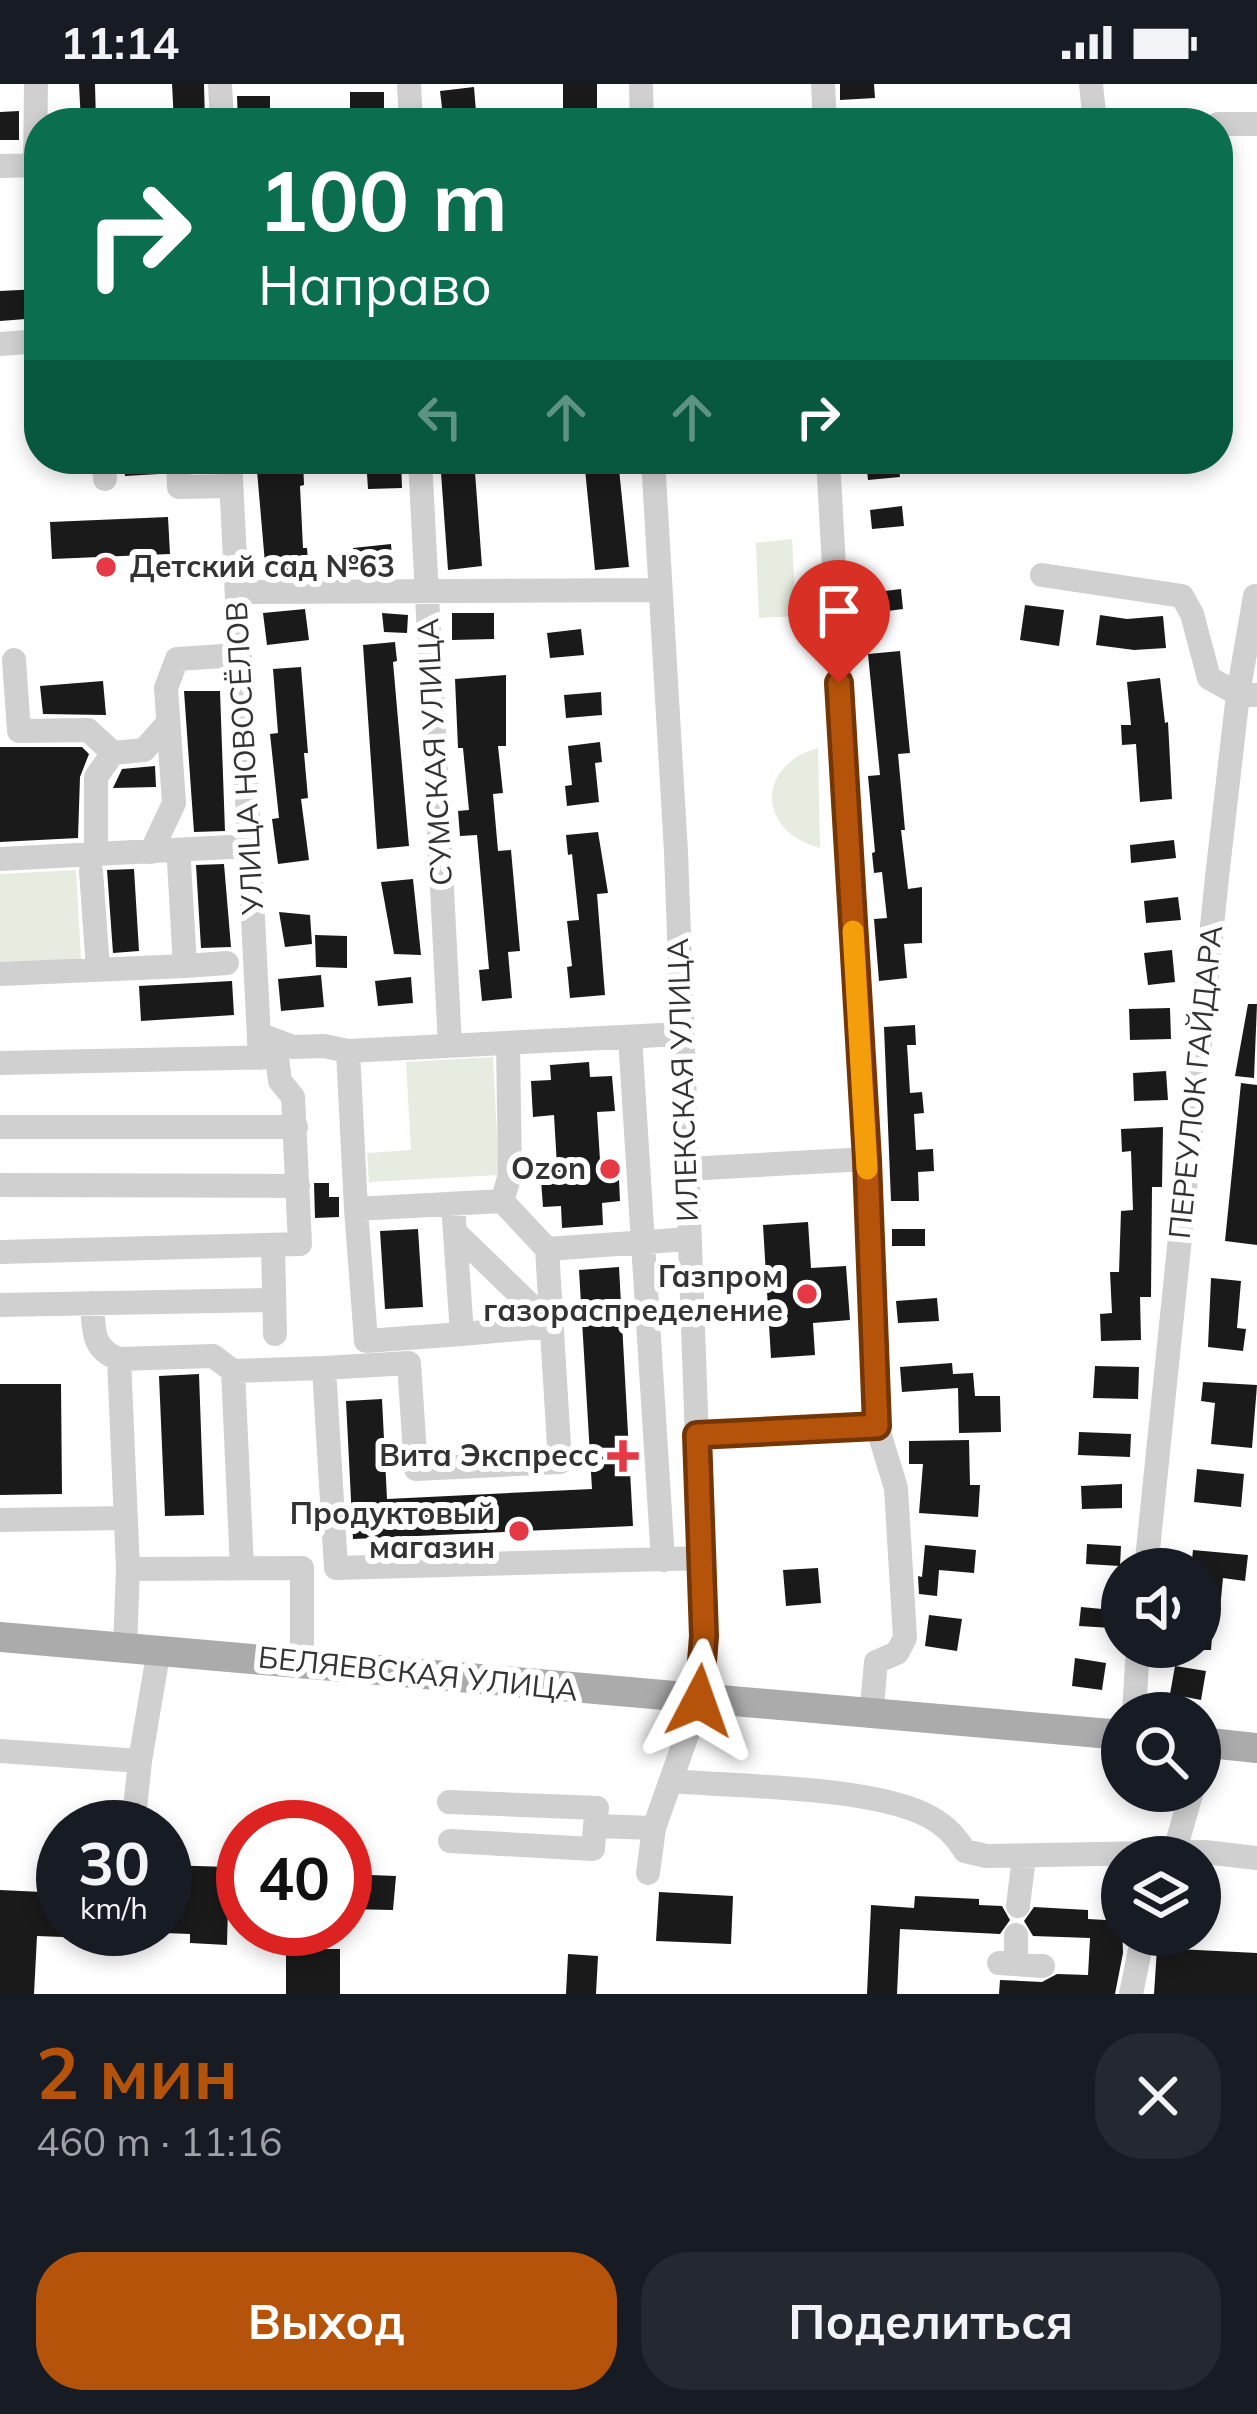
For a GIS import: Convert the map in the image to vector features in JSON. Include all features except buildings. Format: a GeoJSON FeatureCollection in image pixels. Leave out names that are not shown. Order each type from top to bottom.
{"type":"FeatureCollection","features":[{"type":"Feature","properties":{"kind":"main road","name":"БЕЛЯЕВСКАЯ УЛИЦА"},"geometry":{"type":"LineString","coordinates":[[0,1637],[1101,1733]]}},
{"type":"Feature","properties":{"kind":"main road"},"geometry":{"type":"LineString","coordinates":[[1221,1744],[1257,1748]]}},
{"type":"Feature","properties":{"kind":"street"},"geometry":{"type":"LineString","coordinates":[[179,474],[179,487],[231,486]]}},
{"type":"Feature","properties":{"kind":"street","name":"УЛИЦА НОВОСЁЛОВ"},"geometry":{"type":"LineString","coordinates":[[231,474],[249,846],[272,1049],[280,1082],[293,1097],[296,1127],[300,1244],[273,1245]]}},
{"type":"Feature","properties":{"kind":"street","name":"СУМСКАЯ УЛИЦА"},"geometry":{"type":"LineString","coordinates":[[421,474],[451,1045]]}},
{"type":"Feature","properties":{"kind":"street","name":"ИЛЕКСКАЯ УЛИЦА"},"geometry":{"type":"LineString","coordinates":[[648,1873],[654,1828],[699,1701],[704,1636],[676,852],[654,474]]}},
{"type":"Feature","properties":{"kind":"street"},"geometry":{"type":"LineString","coordinates":[[829,474],[877,1426],[896,1488],[905,1638],[896,1653],[876,1662],[871,1716]]}},
{"type":"Feature","properties":{"kind":"street"},"geometry":{"type":"LineString","coordinates":[[1042,575],[1182,596],[1192,614],[1209,678],[1248,694]]}},
{"type":"Feature","properties":{"kind":"street"},"geometry":{"type":"LineString","coordinates":[[237,592],[659,590]]}},
{"type":"Feature","properties":{"kind":"street","name":"ПЕРЕУЛОК ГАЙДАРА"},"geometry":{"type":"LineString","coordinates":[[1148,1548],[1248,694],[1255,596]]}},
{"type":"Feature","properties":{"kind":"street"},"geometry":{"type":"LineString","coordinates":[[152,851],[174,803],[166,688],[177,659],[239,655]]}},
{"type":"Feature","properties":{"kind":"street"},"geometry":{"type":"LineString","coordinates":[[14,660],[19,731],[88,730],[112,753],[144,750],[167,724]]}},
{"type":"Feature","properties":{"kind":"street"},"geometry":{"type":"LineString","coordinates":[[98,970],[96,777],[112,753]]}},
{"type":"Feature","properties":{"kind":"street"},"geometry":{"type":"LineString","coordinates":[[0,859],[94,862],[152,851],[249,846]]}},
{"type":"Feature","properties":{"kind":"street"},"geometry":{"type":"LineString","coordinates":[[179,862],[184,966]]}},
{"type":"Feature","properties":{"kind":"street"},"geometry":{"type":"LineString","coordinates":[[0,974],[227,963]]}},
{"type":"Feature","properties":{"kind":"street"},"geometry":{"type":"LineString","coordinates":[[0,1063],[324,1046],[348,1052],[681,1034]]}},
{"type":"Feature","properties":{"kind":"street"},"geometry":{"type":"LineString","coordinates":[[631,1036],[663,1559]]}},
{"type":"Feature","properties":{"kind":"street"},"geometry":{"type":"LineString","coordinates":[[502,1201],[511,1175],[508,1043]]}},
{"type":"Feature","properties":{"kind":"street"},"geometry":{"type":"LineString","coordinates":[[348,1052],[366,1353]]}},
{"type":"Feature","properties":{"kind":"street"},"geometry":{"type":"LineString","coordinates":[[0,1127],[296,1127]]}},
{"type":"Feature","properties":{"kind":"street"},"geometry":{"type":"LineString","coordinates":[[687,1169],[867,1160]]}},
{"type":"Feature","properties":{"kind":"street"},"geometry":{"type":"LineString","coordinates":[[0,1185],[298,1186]]}},
{"type":"Feature","properties":{"kind":"street"},"geometry":{"type":"LineString","coordinates":[[356,1209],[502,1201]]}},
{"type":"Feature","properties":{"kind":"street"},"geometry":{"type":"LineString","coordinates":[[366,1353],[409,1363],[416,1469],[560,1462],[547,1249],[502,1201]]}},
{"type":"Feature","properties":{"kind":"street"},"geometry":{"type":"LineString","coordinates":[[453,1204],[462,1334]]}},
{"type":"Feature","properties":{"kind":"street"},"geometry":{"type":"LineString","coordinates":[[454,1232],[552,1326]]}},
{"type":"Feature","properties":{"kind":"street"},"geometry":{"type":"LineString","coordinates":[[547,1249],[689,1239]]}},
{"type":"Feature","properties":{"kind":"street"},"geometry":{"type":"LineString","coordinates":[[0,1252],[273,1245],[275,1334]]}},
{"type":"Feature","properties":{"kind":"street"},"geometry":{"type":"LineString","coordinates":[[0,1305],[273,1300]]}},
{"type":"Feature","properties":{"kind":"street"},"geometry":{"type":"LineString","coordinates":[[92,1303],[94,1341],[105,1354],[119,1359],[213,1356],[233,1371],[324,1368],[366,1353],[462,1334],[552,1326]]}},
{"type":"Feature","properties":{"kind":"street"},"geometry":{"type":"LineString","coordinates":[[119,1359],[128,1568],[125,1647]]}},
{"type":"Feature","properties":{"kind":"street"},"geometry":{"type":"LineString","coordinates":[[324,1368],[336,1568],[701,1558]]}},
{"type":"Feature","properties":{"kind":"street"},"geometry":{"type":"LineString","coordinates":[[233,1371],[242,1568]]}},
{"type":"Feature","properties":{"kind":"street"},"geometry":{"type":"LineString","coordinates":[[697,1435],[877,1426]]}},
{"type":"Feature","properties":{"kind":"street"},"geometry":{"type":"LineString","coordinates":[[0,1520],[126,1517]]}},
{"type":"Feature","properties":{"kind":"street"},"geometry":{"type":"LineString","coordinates":[[128,1568],[302,1568],[302,1662]]}},
{"type":"Feature","properties":{"kind":"street"},"geometry":{"type":"LineString","coordinates":[[136,1800],[159,1649]]}},
{"type":"Feature","properties":{"kind":"street"},"geometry":{"type":"LineString","coordinates":[[0,1751],[140,1761]]}},
{"type":"Feature","properties":{"kind":"street"},"geometry":{"type":"LineString","coordinates":[[671,1781],[875,1798],[951,1830],[965,1851],[1024,1858],[1101,1856]]}},
{"type":"Feature","properties":{"kind":"street"},"geometry":{"type":"LineString","coordinates":[[449,1802],[597,1808],[593,1849],[450,1841]]}},
{"type":"Feature","properties":{"kind":"street"},"geometry":{"type":"LineString","coordinates":[[595,1826],[654,1828]]}},
{"type":"Feature","properties":{"kind":"street"},"geometry":{"type":"LineString","coordinates":[[1221,1854],[1257,1858]]}},
{"type":"Feature","properties":{"kind":"street"},"geometry":{"type":"LineString","coordinates":[[1018,1906],[1024,1858]]}},
{"type":"Feature","properties":{"kind":"street"},"geometry":{"type":"LineString","coordinates":[[1016,1935],[1007,1964],[1043,1966]]}},
{"type":"Feature","properties":{"kind":"street"},"geometry":{"type":"LineString","coordinates":[[1131,1994],[1139,1956]]}},
{"type":"Feature","properties":{"kind":"shaded area"},"geometry":{"type":"Polygon","coordinates":[[[792,539],[796,616],[759,618],[756,543],[792,539]]]}},
{"type":"Feature","properties":{"kind":"shaded area"},"geometry":{"type":"Polygon","coordinates":[[[818,748],[820,848],[784,828],[772,798],[783,769],[818,748]]]}},
{"type":"Feature","properties":{"kind":"shaded area"},"geometry":{"type":"Polygon","coordinates":[[[76,870],[81,960],[0,964],[0,874],[76,870]]]}},
{"type":"Feature","properties":{"kind":"shaded area"},"geometry":{"type":"Polygon","coordinates":[[[493,1057],[499,1175],[369,1182],[367,1153],[411,1150],[406,1062],[493,1057]]]}},
{"type":"Feature","properties":{"kind":"slow traffic"},"geometry":{"type":"LineString","coordinates":[[853,931],[867,1169]]}},
{"type":"Feature","properties":{"kind":"place","name":"Детский сад №63"},"geometry":{"type":"Point","coordinates":[106,567]}},
{"type":"Feature","properties":{"kind":"place","name":"Ozon"},"geometry":{"type":"Point","coordinates":[610,1169]}},
{"type":"Feature","properties":{"kind":"place","name":"Газпром газораспределение"},"geometry":{"type":"Point","coordinates":[807,1294]}},
{"type":"Feature","properties":{"kind":"place","name":"Вита Экспресс"},"geometry":{"type":"Point","coordinates":[623,1456]}},
{"type":"Feature","properties":{"kind":"place","name":"Продуктовый магазин"},"geometry":{"type":"Point","coordinates":[519,1531]}},
{"type":"Feature","properties":{"kind":"route"},"geometry":{"type":"LineString","coordinates":[[699,1701],[704,1636],[697,1435],[877,1426],[839,683]]}}]}
